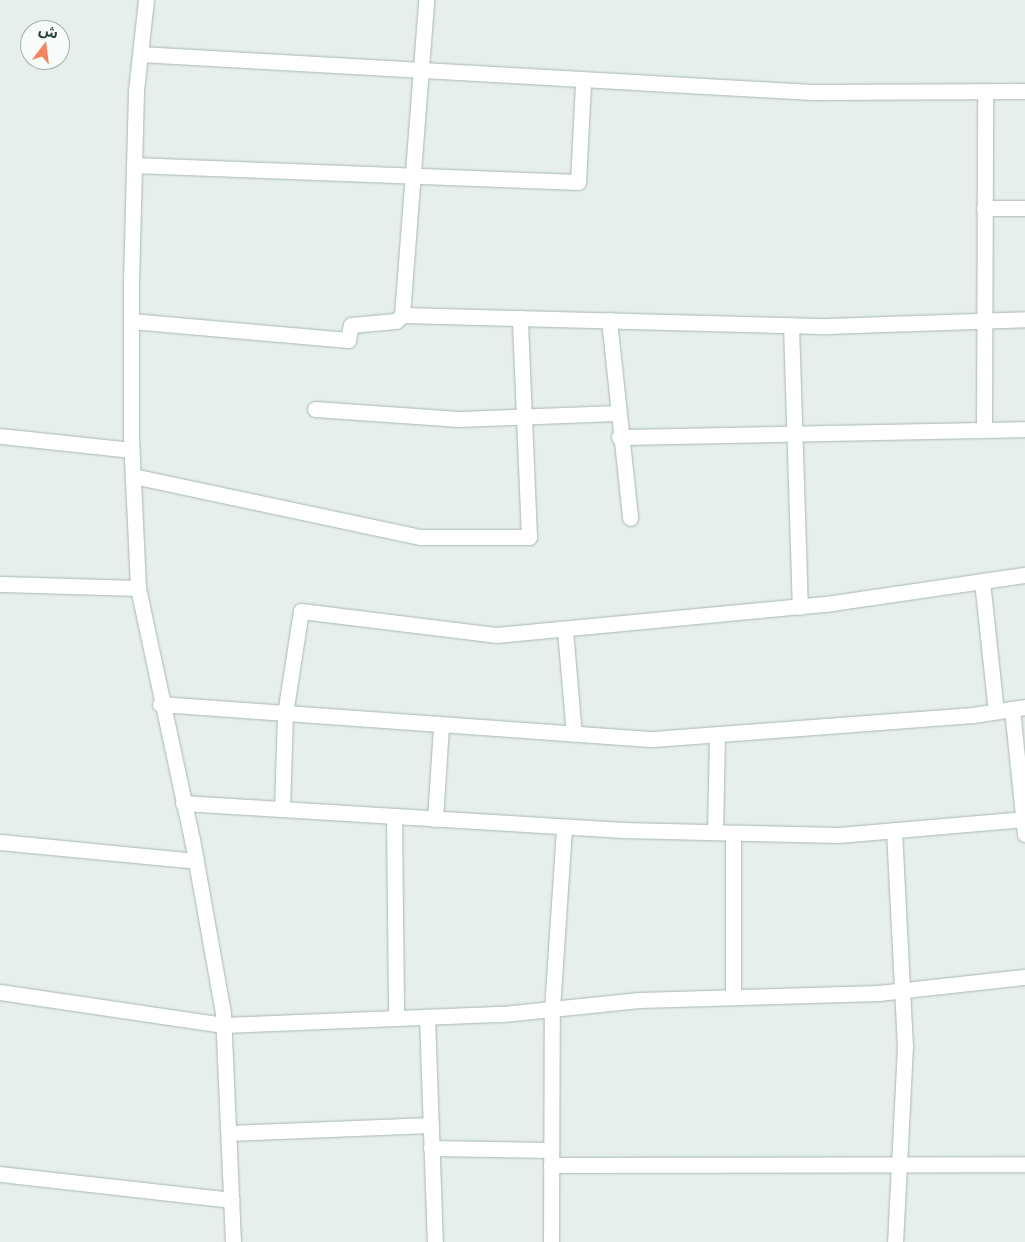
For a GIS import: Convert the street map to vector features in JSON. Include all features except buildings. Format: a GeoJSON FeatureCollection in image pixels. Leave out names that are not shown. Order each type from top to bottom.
{"type":"FeatureCollection","features":[{"type":"Feature","properties":{"kind":"street"},"geometry":{"type":"LineString","coordinates":[[146,0],[140,54],[134,164],[131,321],[131,450],[138,588],[160,704],[196,861],[224,1025],[232,1200],[232,1242]]}},
{"type":"Feature","properties":{"kind":"street"},"geometry":{"type":"LineString","coordinates":[[131,321],[348,340],[351,325],[396,321],[402,315],[409,176],[426,0]]}},
{"type":"Feature","properties":{"kind":"street"},"geometry":{"type":"LineString","coordinates":[[140,54],[582,82],[812,92],[1025,92]]}},
{"type":"Feature","properties":{"kind":"street"},"geometry":{"type":"LineString","coordinates":[[134,164],[578,182],[582,82]]}},
{"type":"Feature","properties":{"kind":"street"},"geometry":{"type":"LineString","coordinates":[[984,92],[984,430]]}},
{"type":"Feature","properties":{"kind":"street"},"geometry":{"type":"LineString","coordinates":[[984,208],[1025,208]]}},
{"type":"Feature","properties":{"kind":"street"},"geometry":{"type":"LineString","coordinates":[[402,315],[791,325],[1025,319]]}},
{"type":"Feature","properties":{"kind":"street"},"geometry":{"type":"LineString","coordinates":[[133,476],[421,537],[529,537],[520,318]]}},
{"type":"Feature","properties":{"kind":"street"},"geometry":{"type":"LineString","coordinates":[[609,320],[619,437],[630,518]]}},
{"type":"Feature","properties":{"kind":"street"},"geometry":{"type":"LineString","coordinates":[[791,325],[800,607]]}},
{"type":"Feature","properties":{"kind":"street"},"geometry":{"type":"LineString","coordinates":[[315,409],[459,419],[617,413]]}},
{"type":"Feature","properties":{"kind":"street"},"geometry":{"type":"LineString","coordinates":[[619,437],[795,436],[1025,429]]}},
{"type":"Feature","properties":{"kind":"street"},"geometry":{"type":"LineString","coordinates":[[0,436],[131,450]]}},
{"type":"Feature","properties":{"kind":"street"},"geometry":{"type":"LineString","coordinates":[[282,810],[285,714],[301,612],[496,635],[800,607],[1025,575]]}},
{"type":"Feature","properties":{"kind":"street"},"geometry":{"type":"LineString","coordinates":[[982,581],[996,712]]}},
{"type":"Feature","properties":{"kind":"street"},"geometry":{"type":"LineString","coordinates":[[0,584],[138,588]]}},
{"type":"Feature","properties":{"kind":"street"},"geometry":{"type":"LineString","coordinates":[[565,630],[574,734]]}},
{"type":"Feature","properties":{"kind":"street"},"geometry":{"type":"LineString","coordinates":[[160,704],[441,726],[653,739],[996,712],[1019,708],[1024,824],[894,830],[838,835],[733,833],[564,827],[184,803]]}},
{"type":"Feature","properties":{"kind":"street"},"geometry":{"type":"LineString","coordinates":[[435,819],[441,726]]}},
{"type":"Feature","properties":{"kind":"street"},"geometry":{"type":"LineString","coordinates":[[715,832],[717,734]]}},
{"type":"Feature","properties":{"kind":"street"},"geometry":{"type":"LineString","coordinates":[[394,816],[396,1018]]}},
{"type":"Feature","properties":{"kind":"street"},"geometry":{"type":"LineString","coordinates":[[551,1242],[552,1009],[564,827]]}},
{"type":"Feature","properties":{"kind":"street"},"geometry":{"type":"LineString","coordinates":[[894,830],[903,990],[899,1164],[895,1242]]}},
{"type":"Feature","properties":{"kind":"street"},"geometry":{"type":"LineString","coordinates":[[733,833],[733,997]]}},
{"type":"Feature","properties":{"kind":"street"},"geometry":{"type":"LineString","coordinates":[[0,842],[196,861]]}},
{"type":"Feature","properties":{"kind":"street"},"geometry":{"type":"LineString","coordinates":[[0,992],[224,1025],[426,1017],[733,997],[903,990],[1025,977]]}},
{"type":"Feature","properties":{"kind":"street"},"geometry":{"type":"LineString","coordinates":[[426,1017],[435,1242]]}},
{"type":"Feature","properties":{"kind":"street"},"geometry":{"type":"LineString","coordinates":[[229,1133],[431,1125]]}},
{"type":"Feature","properties":{"kind":"street"},"geometry":{"type":"LineString","coordinates":[[431,1148],[551,1157],[899,1164],[1025,1164]]}},
{"type":"Feature","properties":{"kind":"street"},"geometry":{"type":"LineString","coordinates":[[0,1174],[232,1200]]}}]}
